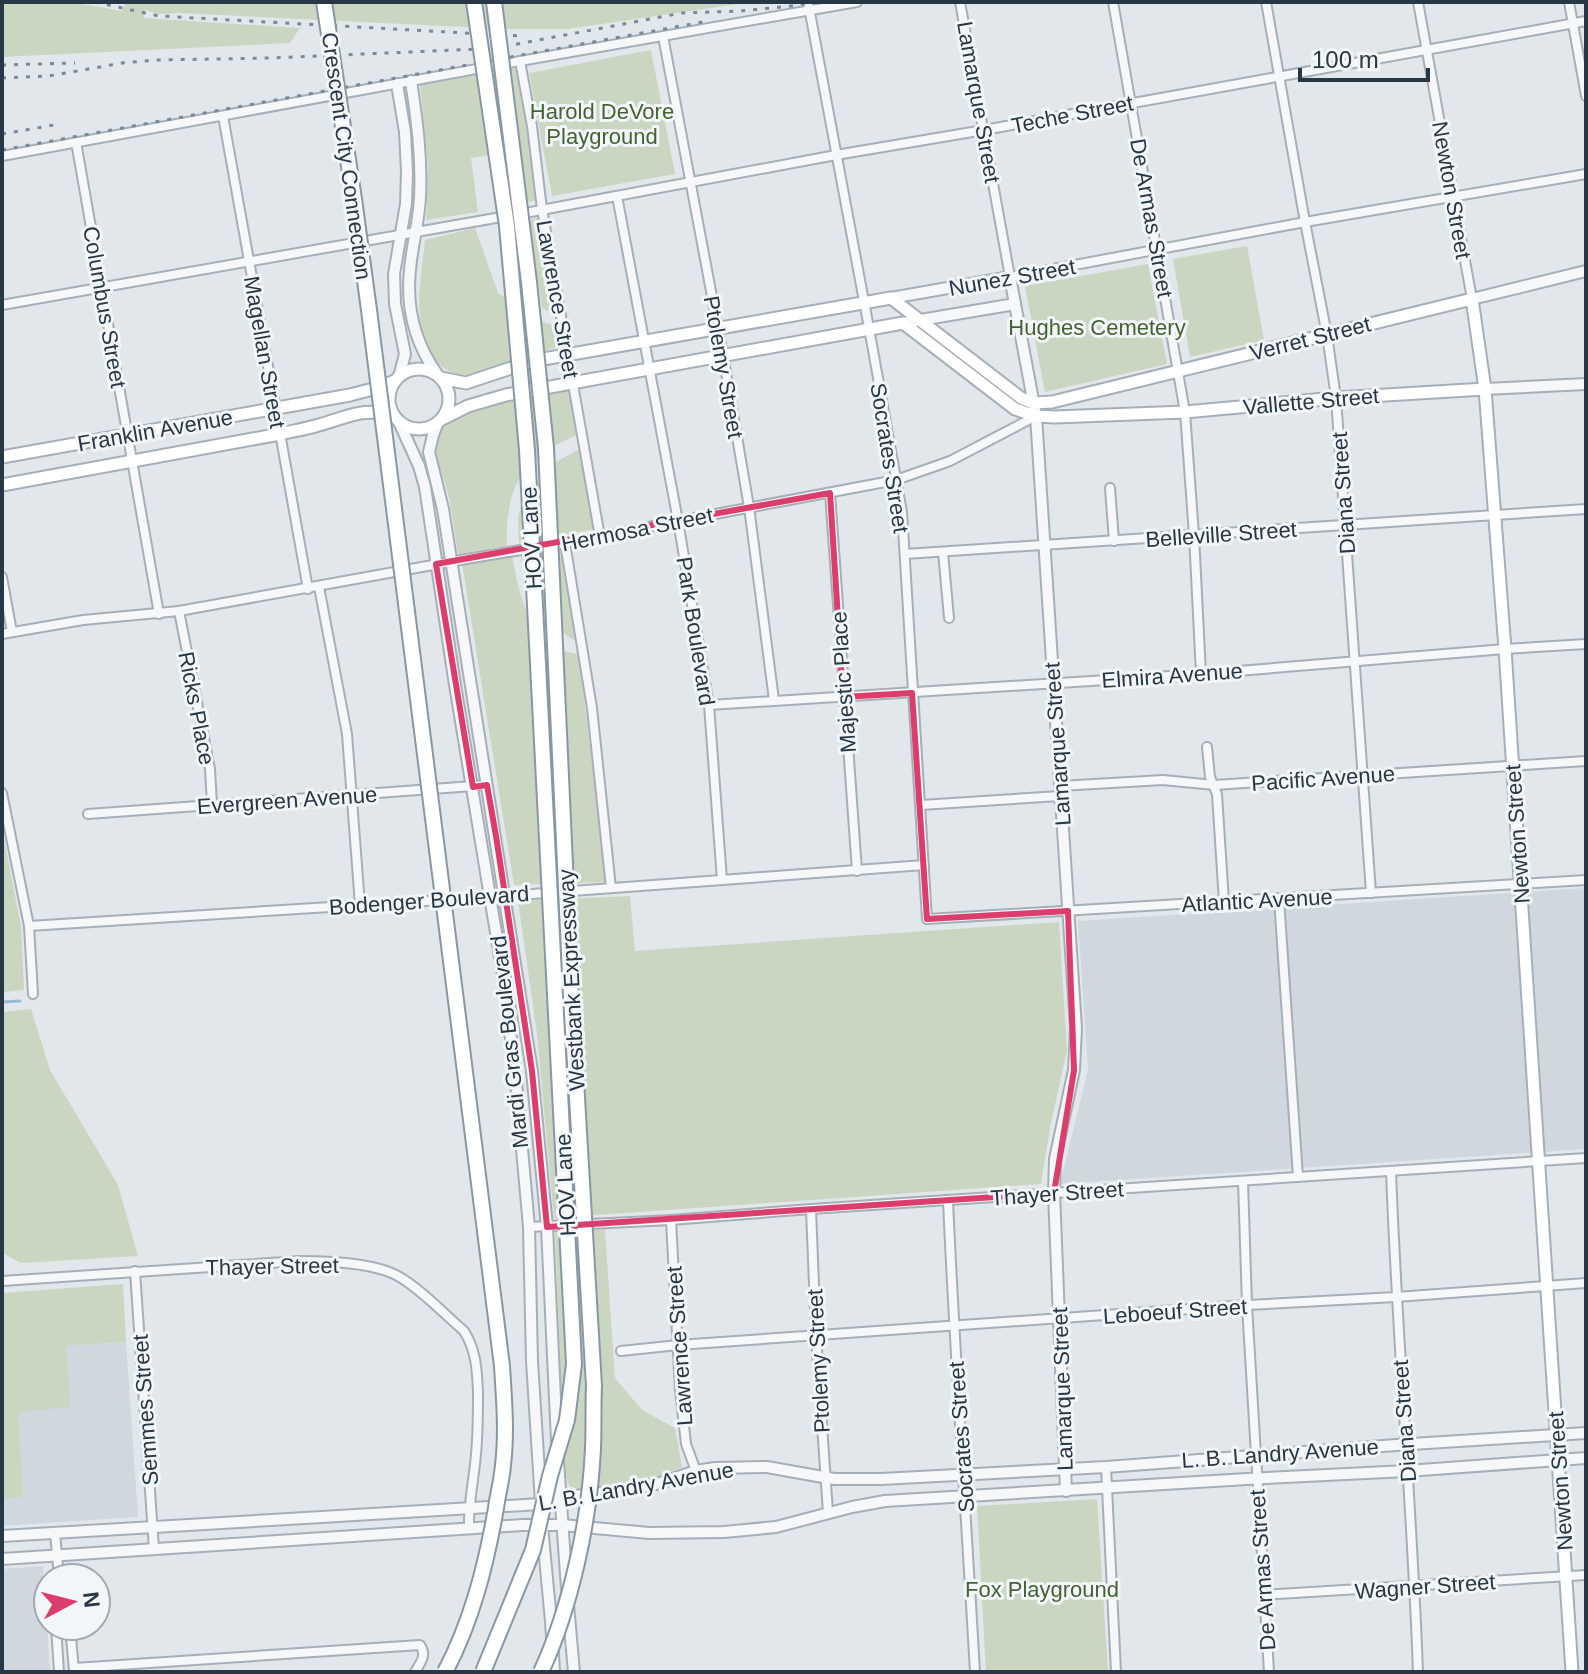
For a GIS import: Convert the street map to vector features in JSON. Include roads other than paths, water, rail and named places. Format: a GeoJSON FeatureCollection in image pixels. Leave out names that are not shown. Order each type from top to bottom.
{"type":"FeatureCollection","features":[{"type":"Feature","properties":{"kind":"highway","name":"Crescent City Connection"},"geometry":{"type":"LineString","coordinates":[[324,2],[369,310],[502,1366],[505,1415],[503,1465],[492,1530],[478,1592],[459,1645],[445,1672]]}},
{"type":"Feature","properties":{"kind":"highway","name":"HOV Lane"},"geometry":{"type":"LineString","coordinates":[[474,2],[507,226],[527,450],[574,1364],[567,1420],[533,1550],[483,1672]]}},
{"type":"Feature","properties":{"kind":"highway","name":"Westbank Expressway"},"geometry":{"type":"LineString","coordinates":[[494,2],[546,448],[571,996],[594,1386],[593,1450],[586,1513],[559,1628],[541,1672]]}},
{"type":"Feature","properties":{"kind":"main road","name":"Nunez Street"},"geometry":{"type":"LineString","coordinates":[[439,376],[466,383],[532,361],[891,298]]}},
{"type":"Feature","properties":{"kind":"main road"},"geometry":{"type":"LineString","coordinates":[[891,298],[1021,398],[1034,403]]}},
{"type":"Feature","properties":{"kind":"main road","name":"Verret Street"},"geometry":{"type":"LineString","coordinates":[[1034,403],[1052,402],[1472,299]]}},
{"type":"Feature","properties":{"kind":"main road","name":"Newton Street"},"geometry":{"type":"LineString","coordinates":[[1472,299],[1485,389],[1505,649],[1572,1672]]}},
{"type":"Feature","properties":{"kind":"main road","name":"Nunez Street"},"geometry":{"type":"LineString","coordinates":[[440,420],[468,406],[494,398],[903,323]]}},
{"type":"Feature","properties":{"kind":"main road"},"geometry":{"type":"LineString","coordinates":[[903,323],[1015,409],[1036,416]]}},
{"type":"Feature","properties":{"kind":"main road"},"geometry":{"type":"LineString","coordinates":[[280,434],[358,413],[385,413],[397,420],[409,427],[430,427],[440,420],[449,400],[448,390],[439,376],[418,369],[408,371],[397,379],[389,397],[390,408],[397,420]]}},
{"type":"Feature","properties":{"kind":"main road","name":"Franklin Avenue"},"geometry":{"type":"LineString","coordinates":[[2,457],[307,403],[362,392],[397,379]]}},
{"type":"Feature","properties":{"kind":"main road","name":"Vallette Street"},"geometry":{"type":"LineString","coordinates":[[1036,416],[1185,412],[1336,398],[1485,389]]}},
{"type":"Feature","properties":{"kind":"main road","name":"Franklin Avenue"},"geometry":{"type":"LineString","coordinates":[[2,485],[280,434]]}},
{"type":"Feature","properties":{"kind":"street"},"geometry":{"type":"LineString","coordinates":[[2,156],[809,7],[857,2]]}},
{"type":"Feature","properties":{"kind":"street","name":"Lamarque Street"},"geometry":{"type":"LineString","coordinates":[[960,2],[1036,416],[1076,1028],[1074,1070],[1057,1146],[1054,1193],[1066,1491]]}},
{"type":"Feature","properties":{"kind":"street","name":"De Armas Street"},"geometry":{"type":"LineString","coordinates":[[1113,2],[1185,412],[1201,674]]}},
{"type":"Feature","properties":{"kind":"street","name":"Diana Street"},"geometry":{"type":"LineString","coordinates":[[1266,2],[1336,398],[1371,893]]}},
{"type":"Feature","properties":{"kind":"street","name":"Newton Street"},"geometry":{"type":"LineString","coordinates":[[1418,2],[1472,299]]}},
{"type":"Feature","properties":{"kind":"street"},"geometry":{"type":"LineString","coordinates":[[1569,2],[1586,96]]}},
{"type":"Feature","properties":{"kind":"street","name":"Socrates Street"},"geometry":{"type":"LineString","coordinates":[[809,7],[902,512],[927,919]]}},
{"type":"Feature","properties":{"kind":"street","name":"Teche Street"},"geometry":{"type":"LineString","coordinates":[[2,305],[1586,21]]}},
{"type":"Feature","properties":{"kind":"street","name":"Ptolemy Street"},"geometry":{"type":"LineString","coordinates":[[663,36],[749,507],[774,700]]}},
{"type":"Feature","properties":{"kind":"street","name":"Lawrence Street"},"geometry":{"type":"LineString","coordinates":[[520,61],[542,209],[600,537]]}},
{"type":"Feature","properties":{"kind":"street"},"geometry":{"type":"LineString","coordinates":[[411,81],[421,164],[417,232],[410,269],[410,303],[415,333],[428,362],[439,376]]}},
{"type":"Feature","properties":{"kind":"street"},"geometry":{"type":"LineString","coordinates":[[397,84],[405,132],[407,172],[406,204],[394,274],[398,321],[405,354],[397,379]]}},
{"type":"Feature","properties":{"kind":"street","name":"Magellan Street"},"geometry":{"type":"LineString","coordinates":[[223,116],[308,589]]}},
{"type":"Feature","properties":{"kind":"street","name":"Columbus Street"},"geometry":{"type":"LineString","coordinates":[[76,142],[159,614]]}},
{"type":"Feature","properties":{"kind":"street","name":"Nunez Street"},"geometry":{"type":"LineString","coordinates":[[891,298],[1586,174]]}},
{"type":"Feature","properties":{"kind":"street","name":"Park Boulevard"},"geometry":{"type":"LineString","coordinates":[[617,196],[709,705],[722,880]]}},
{"type":"Feature","properties":{"kind":"street","name":"Verret Street"},"geometry":{"type":"LineString","coordinates":[[1472,299],[1586,271]]}},
{"type":"Feature","properties":{"kind":"street","name":"Nunez Street"},"geometry":{"type":"LineString","coordinates":[[903,323],[1015,304]]}},
{"type":"Feature","properties":{"kind":"street","name":"Vallette Street"},"geometry":{"type":"LineString","coordinates":[[1485,389],[1586,384]]}},
{"type":"Feature","properties":{"kind":"street","name":"Hermosa Street"},"geometry":{"type":"LineString","coordinates":[[2,634],[83,620],[159,614],[308,589],[896,480],[950,461],[1036,416]]}},
{"type":"Feature","properties":{"kind":"street","name":"Mardi Gras Boulevard"},"geometry":{"type":"LineString","coordinates":[[397,420],[419,466],[425,487],[503,975],[529,1227],[532,1361],[554,1672]]}},
{"type":"Feature","properties":{"kind":"street","name":"Mardi Gras Boulevard"},"geometry":{"type":"LineString","coordinates":[[440,420],[429,452],[443,509],[530,1058],[547,1227],[560,1498],[574,1672]]}},
{"type":"Feature","properties":{"kind":"street"},"geometry":{"type":"LineString","coordinates":[[1110,488],[1114,541]]}},
{"type":"Feature","properties":{"kind":"street","name":"Majestic Place"},"geometry":{"type":"LineString","coordinates":[[830,493],[857,871]]}},
{"type":"Feature","properties":{"kind":"street","name":"Belleville Street"},"geometry":{"type":"LineString","coordinates":[[905,554],[1586,509]]}},
{"type":"Feature","properties":{"kind":"street"},"geometry":{"type":"LineString","coordinates":[[565,543],[592,708],[611,888]]}},
{"type":"Feature","properties":{"kind":"street"},"geometry":{"type":"LineString","coordinates":[[943,552],[949,618]]}},
{"type":"Feature","properties":{"kind":"street"},"geometry":{"type":"LineString","coordinates":[[2,577],[12,632]]}},
{"type":"Feature","properties":{"kind":"street"},"geometry":{"type":"LineString","coordinates":[[319,587],[347,734],[360,905]]}},
{"type":"Feature","properties":{"kind":"street","name":"Ricks Place"},"geometry":{"type":"LineString","coordinates":[[179,611],[210,769],[212,805]]}},
{"type":"Feature","properties":{"kind":"street","name":"Elmira Avenue"},"geometry":{"type":"LineString","coordinates":[[709,705],[1201,674],[1586,644]]}},
{"type":"Feature","properties":{"kind":"street"},"geometry":{"type":"LineString","coordinates":[[1207,747],[1210,777],[1217,794],[1224,902]]}},
{"type":"Feature","properties":{"kind":"street","name":"Pacific Avenue"},"geometry":{"type":"LineString","coordinates":[[921,805],[1163,780],[1214,785],[1586,761]]}},
{"type":"Feature","properties":{"kind":"street","name":"Evergreen Avenue"},"geometry":{"type":"LineString","coordinates":[[88,814],[487,785]]}},
{"type":"Feature","properties":{"kind":"street"},"geometry":{"type":"LineString","coordinates":[[2,793],[29,926],[33,994]]}},
{"type":"Feature","properties":{"kind":"street","name":"Bodenger Boulevard"},"geometry":{"type":"LineString","coordinates":[[29,926],[506,896],[924,865]]}},
{"type":"Feature","properties":{"kind":"street","name":"Atlantic Avenue"},"geometry":{"type":"LineString","coordinates":[[927,919],[1586,880]]}},
{"type":"Feature","properties":{"kind":"street"},"geometry":{"type":"LineString","coordinates":[[1279,899],[1298,1177]]}},
{"type":"Feature","properties":{"kind":"street","name":"Thayer Street"},"geometry":{"type":"LineString","coordinates":[[529,1227],[1586,1158]]}},
{"type":"Feature","properties":{"kind":"street","name":"Diana Street"},"geometry":{"type":"LineString","coordinates":[[1391,1171],[1418,1672]]}},
{"type":"Feature","properties":{"kind":"street","name":"De Armas Street"},"geometry":{"type":"LineString","coordinates":[[1243,1181],[1247,1305],[1269,1672]]}},
{"type":"Feature","properties":{"kind":"street","name":"Socrates Street"},"geometry":{"type":"LineString","coordinates":[[948,1201],[975,1672]]}},
{"type":"Feature","properties":{"kind":"street","name":"Ptolemy Street"},"geometry":{"type":"LineString","coordinates":[[811,1209],[828,1513]]}},
{"type":"Feature","properties":{"kind":"street","name":"Lawrence Street"},"geometry":{"type":"LineString","coordinates":[[671,1220],[680,1390],[686,1444],[696,1471]]}},
{"type":"Feature","properties":{"kind":"street","name":"Thayer Street"},"geometry":{"type":"LineString","coordinates":[[2,1281],[320,1261],[396,1275],[464,1331],[475,1355],[477,1446],[468,1509],[469,1529]]}},
{"type":"Feature","properties":{"kind":"street","name":"Semmes Street"},"geometry":{"type":"LineString","coordinates":[[135,1271],[154,1549]]}},
{"type":"Feature","properties":{"kind":"street","name":"Leboeuf Street"},"geometry":{"type":"LineString","coordinates":[[621,1351],[1586,1283]]}},
{"type":"Feature","properties":{"kind":"street","name":"L. B. Landry Avenue"},"geometry":{"type":"LineString","coordinates":[[2,1536],[541,1504],[560,1498],[640,1488],[696,1471],[737,1466],[767,1467],[825,1478],[965,1476],[1586,1433]]}},
{"type":"Feature","properties":{"kind":"street","name":"L. B. Landry Avenue"},"geometry":{"type":"LineString","coordinates":[[2,1559],[542,1524],[679,1534],[776,1527],[885,1501],[1586,1458]]}},
{"type":"Feature","properties":{"kind":"street","name":"Lamarque Street"},"geometry":{"type":"LineString","coordinates":[[1106,1467],[1116,1672]]}},
{"type":"Feature","properties":{"kind":"street"},"geometry":{"type":"LineString","coordinates":[[55,1532],[58,1562]]}},
{"type":"Feature","properties":{"kind":"street","name":"Wagner Street"},"geometry":{"type":"LineString","coordinates":[[1263,1595],[1586,1575]]}},
{"type":"Feature","properties":{"kind":"street"},"geometry":{"type":"LineString","coordinates":[[57,1642],[59,1672]]}},
{"type":"Feature","properties":{"kind":"street"},"geometry":{"type":"LineString","coordinates":[[71,1642],[74,1670],[420,1645],[424,1652],[423,1659],[415,1672]]}},
{"type":"Feature","properties":{"kind":"waterway"},"geometry":{"type":"LineString","coordinates":[[2,1002],[20,1001]]}},
{"type":"Feature","properties":{"kind":"railway"},"geometry":{"type":"LineString","coordinates":[[95,2],[159,16],[520,36]]}},
{"type":"Feature","properties":{"kind":"railway"},"geometry":{"type":"LineString","coordinates":[[2,78],[49,76],[158,60],[480,49],[682,13],[741,11],[814,2]]}},
{"type":"Feature","properties":{"kind":"railway"},"geometry":{"type":"LineString","coordinates":[[2,150],[708,21]]}},
{"type":"Feature","properties":{"kind":"railway"},"geometry":{"type":"LineString","coordinates":[[2,65],[75,63]]}},
{"type":"Feature","properties":{"kind":"railway"},"geometry":{"type":"LineString","coordinates":[[2,134],[54,125]]}},
{"type":"Feature","properties":{"kind":"park label","name":"Harold DeVore Playground"},"geometry":{"type":"Point","coordinates":[602,124]}},
{"type":"Feature","properties":{"kind":"park label","name":"Hughes Cemetery"},"geometry":{"type":"Point","coordinates":[1097,327]}},
{"type":"Feature","properties":{"kind":"park label","name":"Fox Playground"},"geometry":{"type":"Point","coordinates":[1042,1589]}}]}
